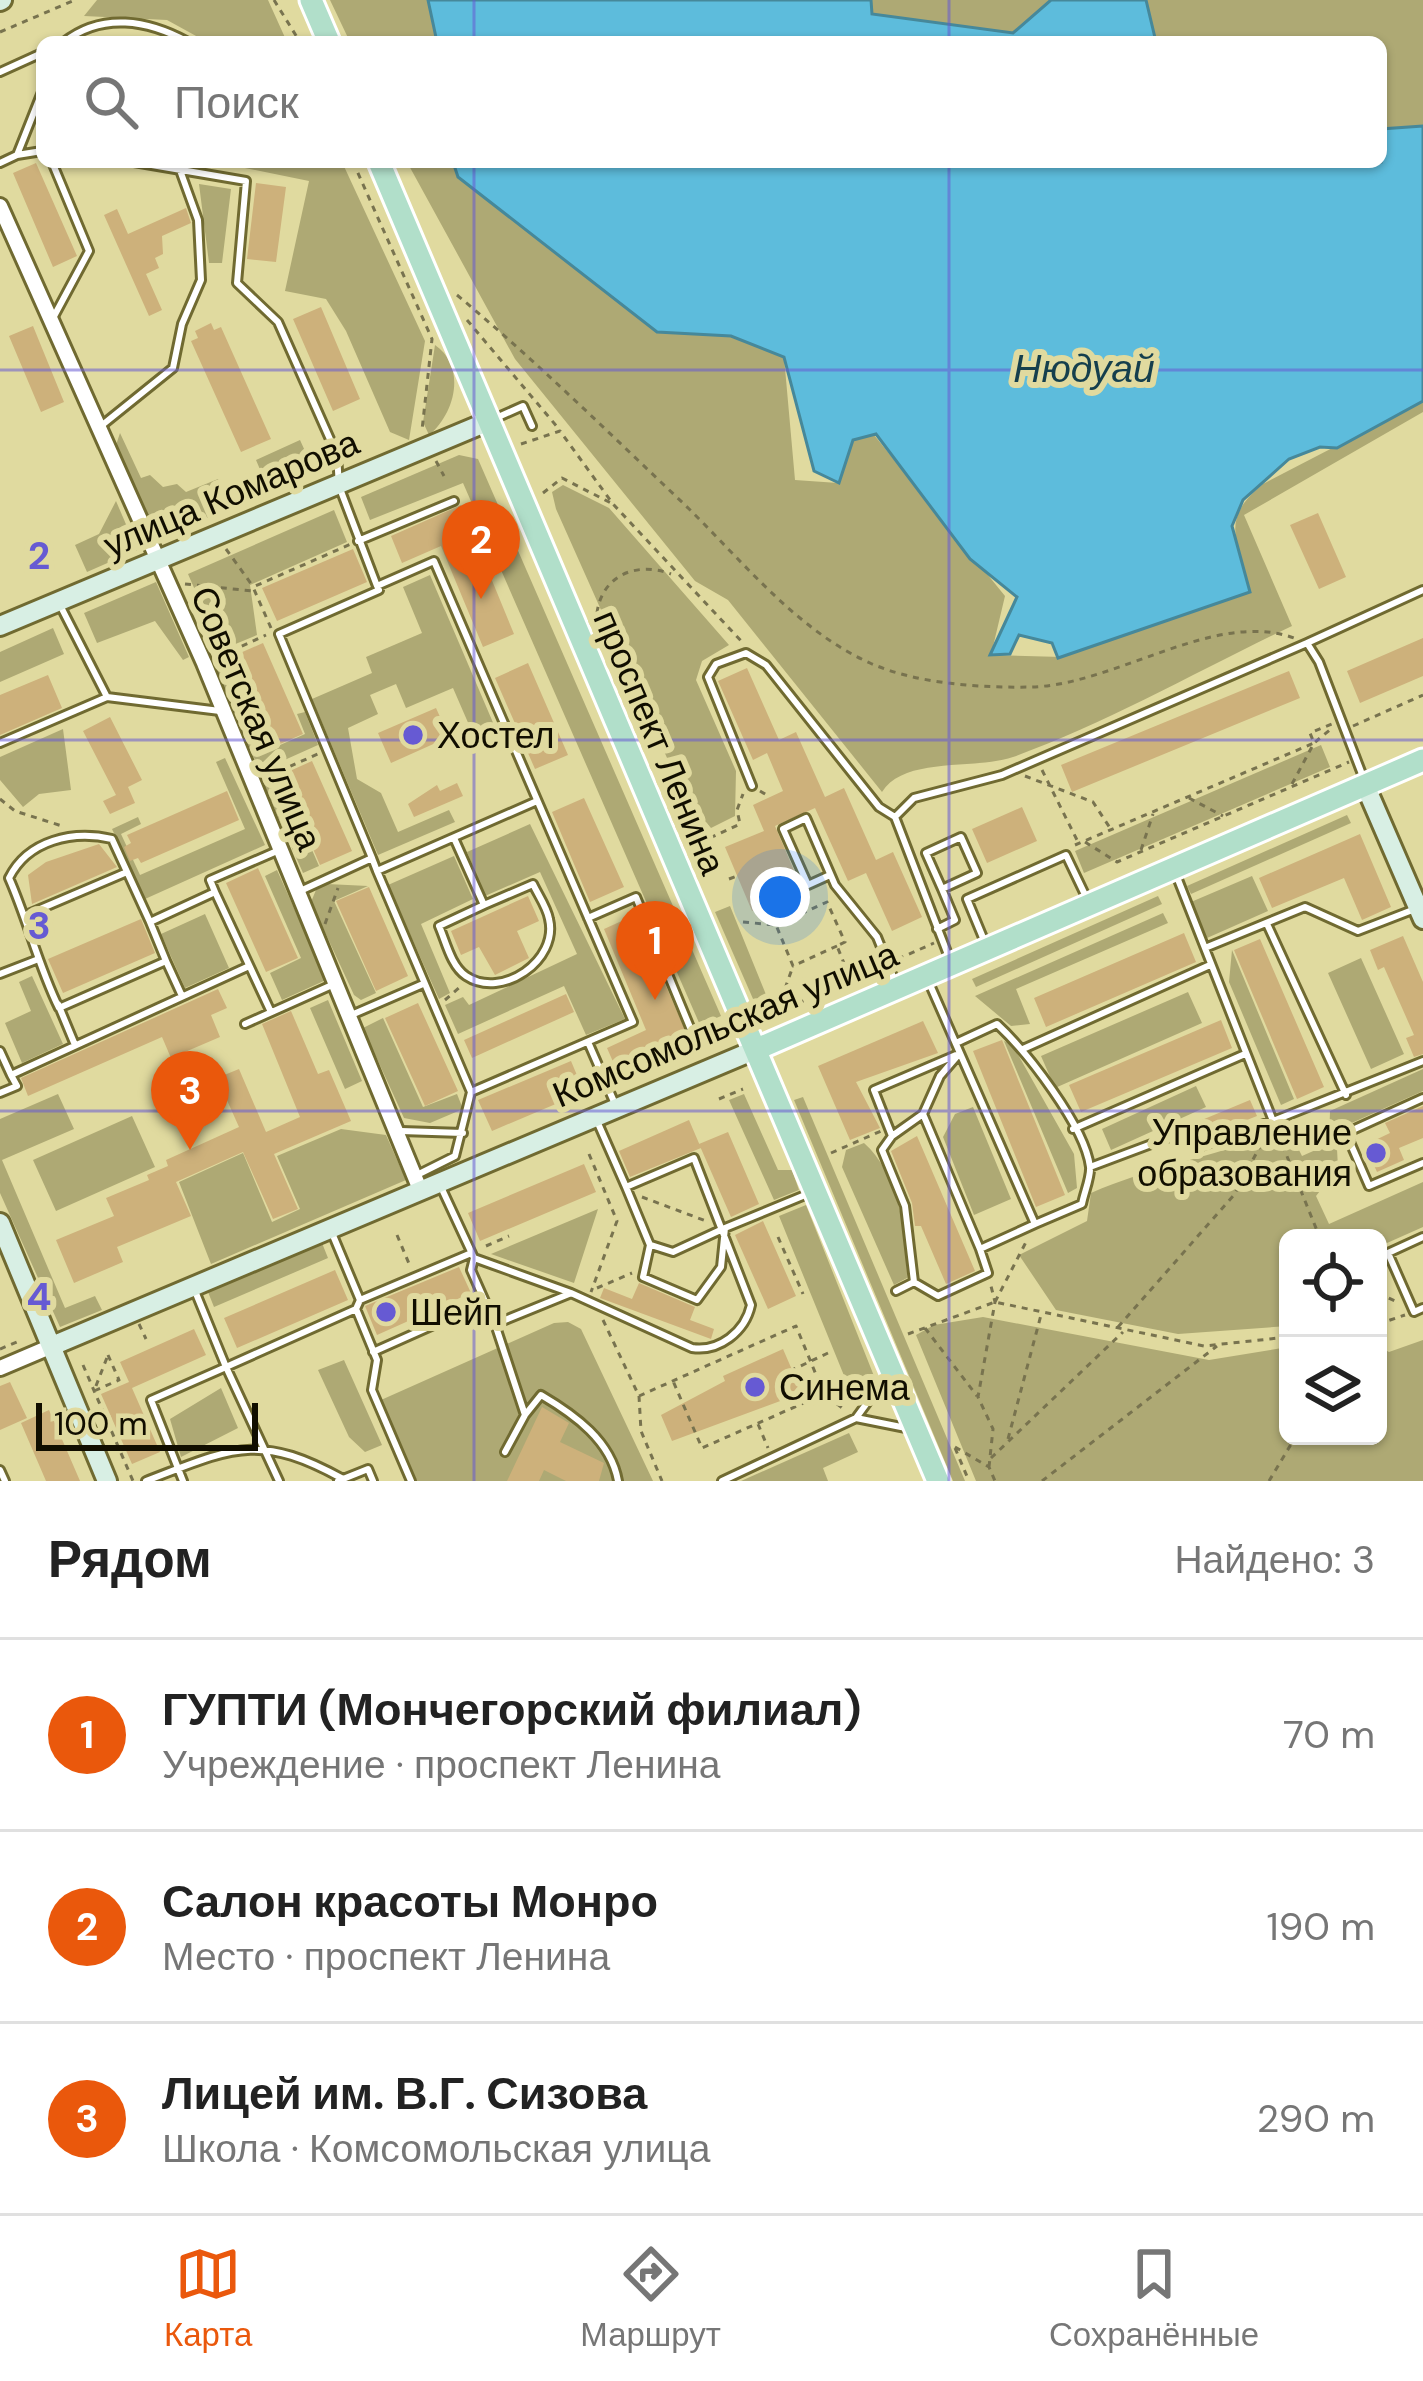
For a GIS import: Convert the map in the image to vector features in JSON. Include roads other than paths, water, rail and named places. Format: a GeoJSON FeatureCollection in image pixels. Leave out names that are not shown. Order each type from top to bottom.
{"type":"FeatureCollection","features":[{"type":"Feature","properties":{"kind":"main road"},"geometry":{"type":"LineString","coordinates":[[311,0],[325,33]]}},
{"type":"Feature","properties":{"kind":"main road","name":"проспект Ленина"},"geometry":{"type":"LineString","coordinates":[[381,168],[938,1481]]}},
{"type":"Feature","properties":{"kind":"main road","name":"Комсомольская улица"},"geometry":{"type":"LineString","coordinates":[[757,1049],[1423,760]]}},
{"type":"Feature","properties":{"kind":"street","name":"Советская улица"},"geometry":{"type":"LineString","coordinates":[[0,206],[96,430],[204,663],[394,1131],[424,1184]]}},
{"type":"Feature","properties":{"kind":"street","name":"улица Комарова"},"geometry":{"type":"LineString","coordinates":[[0,626],[487,422]]}},
{"type":"Feature","properties":{"kind":"street"},"geometry":{"type":"LineString","coordinates":[[1365,785],[1414,870],[1420,914]]}},
{"type":"Feature","properties":{"kind":"street","name":"Комсомольская улица"},"geometry":{"type":"LineString","coordinates":[[52,1346],[331,1229],[424,1184],[757,1049]]}},
{"type":"Feature","properties":{"kind":"street"},"geometry":{"type":"LineString","coordinates":[[0,1222],[107,1481]]}},
{"type":"Feature","properties":{"kind":"street"},"geometry":{"type":"LineString","coordinates":[[0,1368],[52,1346]]}},
{"type":"Feature","properties":{"kind":"lane"},"geometry":{"type":"LineString","coordinates":[[302,0],[311,21],[325,33]]}},
{"type":"Feature","properties":{"kind":"lane"},"geometry":{"type":"LineString","coordinates":[[75,36],[93,26],[126,21],[163,28],[177,36]]}},
{"type":"Feature","properties":{"kind":"lane"},"geometry":{"type":"LineString","coordinates":[[0,71],[36,56]]}},
{"type":"Feature","properties":{"kind":"lane"},"geometry":{"type":"LineString","coordinates":[[16,155],[36,107]]}},
{"type":"Feature","properties":{"kind":"lane"},"geometry":{"type":"LineString","coordinates":[[0,163],[36,152]]}},
{"type":"Feature","properties":{"kind":"lane"},"geometry":{"type":"LineString","coordinates":[[50,323],[89,251],[54,168]]}},
{"type":"Feature","properties":{"kind":"lane"},"geometry":{"type":"LineString","coordinates":[[96,430],[173,368],[182,324],[200,280],[198,220],[178,168]]}},
{"type":"Feature","properties":{"kind":"lane"},"geometry":{"type":"LineString","coordinates":[[192,168],[246,181],[237,283],[278,322],[337,455],[339,486],[380,591]]}},
{"type":"Feature","properties":{"kind":"lane"},"geometry":{"type":"LineString","coordinates":[[487,422],[524,406],[532,426]]}},
{"type":"Feature","properties":{"kind":"lane"},"geometry":{"type":"LineString","coordinates":[[358,542],[454,501]]}},
{"type":"Feature","properties":{"kind":"lane"},"geometry":{"type":"LineString","coordinates":[[471,1092],[632,1022],[434,561],[380,591],[276,633],[471,1092],[455,1156],[424,1184],[471,1256],[471,1270],[525,1414]]}},
{"type":"Feature","properties":{"kind":"lane"},"geometry":{"type":"LineString","coordinates":[[895,817],[914,798],[1012,771],[1423,590]]}},
{"type":"Feature","properties":{"kind":"lane"},"geometry":{"type":"LineString","coordinates":[[58,601],[107,697]]}},
{"type":"Feature","properties":{"kind":"lane"},"geometry":{"type":"LineString","coordinates":[[1307,643],[1365,785]]}},
{"type":"Feature","properties":{"kind":"lane"},"geometry":{"type":"LineString","coordinates":[[752,786],[708,677],[716,664],[746,653],[766,665],[878,807],[895,817],[952,963]]}},
{"type":"Feature","properties":{"kind":"lane"},"geometry":{"type":"LineString","coordinates":[[0,743],[107,697],[224,712]]}},
{"type":"Feature","properties":{"kind":"lane"},"geometry":{"type":"LineString","coordinates":[[376,871],[537,801]]}},
{"type":"Feature","properties":{"kind":"lane"},"geometry":{"type":"LineString","coordinates":[[830,875],[808,885],[783,829],[806,818],[830,875],[877,937],[898,987]]}},
{"type":"Feature","properties":{"kind":"lane"},"geometry":{"type":"LineString","coordinates":[[75,1045],[34,958],[26,915],[4,880],[19,858],[78,831],[112,839],[182,996]]}},
{"type":"Feature","properties":{"kind":"lane"},"geometry":{"type":"LineString","coordinates":[[937,928],[955,920],[926,853],[961,837],[977,873],[942,889]]}},
{"type":"Feature","properties":{"kind":"lane"},"geometry":{"type":"LineString","coordinates":[[454,838],[484,905]]}},
{"type":"Feature","properties":{"kind":"lane"},"geometry":{"type":"LineString","coordinates":[[270,1010],[210,880],[280,850]]}},
{"type":"Feature","properties":{"kind":"lane"},"geometry":{"type":"LineString","coordinates":[[987,948],[968,899],[1066,855],[1090,904]]}},
{"type":"Feature","properties":{"kind":"lane"},"geometry":{"type":"LineString","coordinates":[[298,892],[372,858]]}},
{"type":"Feature","properties":{"kind":"lane"},"geometry":{"type":"LineString","coordinates":[[1173,869],[1273,1120]]}},
{"type":"Feature","properties":{"kind":"lane"},"geometry":{"type":"LineString","coordinates":[[26,915],[127,872]]}},
{"type":"Feature","properties":{"kind":"lane"},"geometry":{"type":"LineString","coordinates":[[533,884],[550,920],[536,966],[494,985],[473,980],[456,966],[439,926],[484,905],[533,884]]}},
{"type":"Feature","properties":{"kind":"lane"},"geometry":{"type":"LineString","coordinates":[[150,922],[215,892]]}},
{"type":"Feature","properties":{"kind":"lane"},"geometry":{"type":"LineString","coordinates":[[588,918],[636,897],[694,1037]]}},
{"type":"Feature","properties":{"kind":"lane"},"geometry":{"type":"LineString","coordinates":[[1205,947],[1305,907],[1358,931],[1420,914]]}},
{"type":"Feature","properties":{"kind":"lane"},"geometry":{"type":"LineString","coordinates":[[1268,924],[1346,1095]]}},
{"type":"Feature","properties":{"kind":"lane"},"geometry":{"type":"LineString","coordinates":[[0,974],[34,958]]}},
{"type":"Feature","properties":{"kind":"lane"},"geometry":{"type":"LineString","coordinates":[[59,1008],[166,961]]}},
{"type":"Feature","properties":{"kind":"lane"},"geometry":{"type":"LineString","coordinates":[[1024,1049],[1210,965]]}},
{"type":"Feature","properties":{"kind":"lane"},"geometry":{"type":"LineString","coordinates":[[11,1075],[247,967]]}},
{"type":"Feature","properties":{"kind":"lane"},"geometry":{"type":"LineString","coordinates":[[925,975],[1035,1224]]}},
{"type":"Feature","properties":{"kind":"lane"},"geometry":{"type":"LineString","coordinates":[[245,1024],[335,983]]}},
{"type":"Feature","properties":{"kind":"lane"},"geometry":{"type":"LineString","coordinates":[[349,1016],[423,984]]}},
{"type":"Feature","properties":{"kind":"lane"},"geometry":{"type":"LineString","coordinates":[[956,1043],[997,1024],[1024,1049],[1073,1129],[1090,1167],[1082,1204],[980,1249]]}},
{"type":"Feature","properties":{"kind":"lane"},"geometry":{"type":"LineString","coordinates":[[588,1042],[616,1106]]}},
{"type":"Feature","properties":{"kind":"lane"},"geometry":{"type":"LineString","coordinates":[[0,1051],[17,1086],[0,1094]]}},
{"type":"Feature","properties":{"kind":"lane"},"geometry":{"type":"LineString","coordinates":[[914,1282],[905,1206],[882,1150],[890,1132],[922,1114],[940,1076],[959,1054]]}},
{"type":"Feature","properties":{"kind":"lane"},"geometry":{"type":"LineString","coordinates":[[890,1132],[874,1090],[959,1054]]}},
{"type":"Feature","properties":{"kind":"lane"},"geometry":{"type":"LineString","coordinates":[[1073,1129],[1246,1054]]}},
{"type":"Feature","properties":{"kind":"lane"},"geometry":{"type":"LineString","coordinates":[[1090,1167],[1178,1134],[1195,1148],[1346,1095],[1423,1061]]}},
{"type":"Feature","properties":{"kind":"lane"},"geometry":{"type":"LineString","coordinates":[[1423,1098],[1346,1133],[1370,1186],[1423,1162]]}},
{"type":"Feature","properties":{"kind":"lane"},"geometry":{"type":"LineString","coordinates":[[914,1282],[938,1296],[988,1274],[922,1114]]}},
{"type":"Feature","properties":{"kind":"lane"},"geometry":{"type":"LineString","coordinates":[[595,1115],[650,1245],[643,1277],[697,1300],[721,1268],[725,1228]]}},
{"type":"Feature","properties":{"kind":"lane"},"geometry":{"type":"LineString","coordinates":[[394,1131],[463,1133]]}},
{"type":"Feature","properties":{"kind":"lane"},"geometry":{"type":"LineString","coordinates":[[183,1481],[151,1400],[415,1277],[471,1256],[571,1293],[692,1348],[718,1345],[735,1335],[751,1305],[694,1158],[627,1190]]}},
{"type":"Feature","properties":{"kind":"lane"},"geometry":{"type":"LineString","coordinates":[[650,1245],[673,1252],[817,1190]]}},
{"type":"Feature","properties":{"kind":"lane"},"geometry":{"type":"LineString","coordinates":[[331,1229],[373,1352],[372,1390],[411,1481]]}},
{"type":"Feature","properties":{"kind":"lane"},"geometry":{"type":"LineString","coordinates":[[1418,1310],[1388,1252],[1423,1237]]}},
{"type":"Feature","properties":{"kind":"lane"},"geometry":{"type":"LineString","coordinates":[[896,1291],[914,1282]]}},
{"type":"Feature","properties":{"kind":"lane"},"geometry":{"type":"LineString","coordinates":[[193,1288],[279,1481]]}},
{"type":"Feature","properties":{"kind":"lane"},"geometry":{"type":"LineString","coordinates":[[495,1324],[571,1293]]}},
{"type":"Feature","properties":{"kind":"lane"},"geometry":{"type":"LineString","coordinates":[[373,1352],[485,1302]]}},
{"type":"Feature","properties":{"kind":"lane"},"geometry":{"type":"LineString","coordinates":[[722,1481],[856,1418],[891,1369]]}},
{"type":"Feature","properties":{"kind":"lane"},"geometry":{"type":"LineString","coordinates":[[506,1452],[525,1414],[541,1395],[580,1418],[614,1457],[618,1481]]}},
{"type":"Feature","properties":{"kind":"lane"},"geometry":{"type":"LineString","coordinates":[[856,1418],[916,1430]]}},
{"type":"Feature","properties":{"kind":"lane"},"geometry":{"type":"LineString","coordinates":[[146,1481],[243,1446],[300,1455],[340,1480],[368,1468],[374,1481]]}},
{"type":"Feature","properties":{"kind":"lane"},"geometry":{"type":"LineString","coordinates":[[0,1470],[4,1481]]}},
{"type":"Feature","properties":{"kind":"water"},"geometry":{"type":"Polygon","coordinates":[[[428,0],[871,0],[872,14],[1013,33],[1051,0],[1146,0],[1155,36],[436,36],[428,0]]]}},
{"type":"Feature","properties":{"kind":"water","name":"Нюдуай"},"geometry":{"type":"Polygon","coordinates":[[[1423,126],[1423,401],[1337,448],[1320,447],[1289,459],[1243,500],[1232,526],[1250,592],[1058,658],[1052,643],[1019,635],[1010,654],[990,655],[1017,597],[970,559],[876,434],[853,440],[839,483],[814,471],[784,357],[731,336],[657,332],[458,177],[455,168],[1387,168],[1387,129],[1423,126]]]}},
{"type":"Feature","properties":{"kind":"place","name":"Салон красоты Монро"},"geometry":{"type":"Point","coordinates":[481,599]}},
{"type":"Feature","properties":{"kind":"place","name":"Хостел"},"geometry":{"type":"Point","coordinates":[413,735]}},
{"type":"Feature","properties":{"kind":"place","name":"ГУПТИ (Мончегорский филиал)"},"geometry":{"type":"Point","coordinates":[655,1000]}},
{"type":"Feature","properties":{"kind":"place","name":"Лицей им. В.Г. Сизова"},"geometry":{"type":"Point","coordinates":[190,1150]}},
{"type":"Feature","properties":{"kind":"place","name":"Управление образования"},"geometry":{"type":"Point","coordinates":[1376,1153]}},
{"type":"Feature","properties":{"kind":"place","name":"Шейп"},"geometry":{"type":"Point","coordinates":[386,1312]}},
{"type":"Feature","properties":{"kind":"place","name":"Синема"},"geometry":{"type":"Point","coordinates":[755,1387]}}]}
